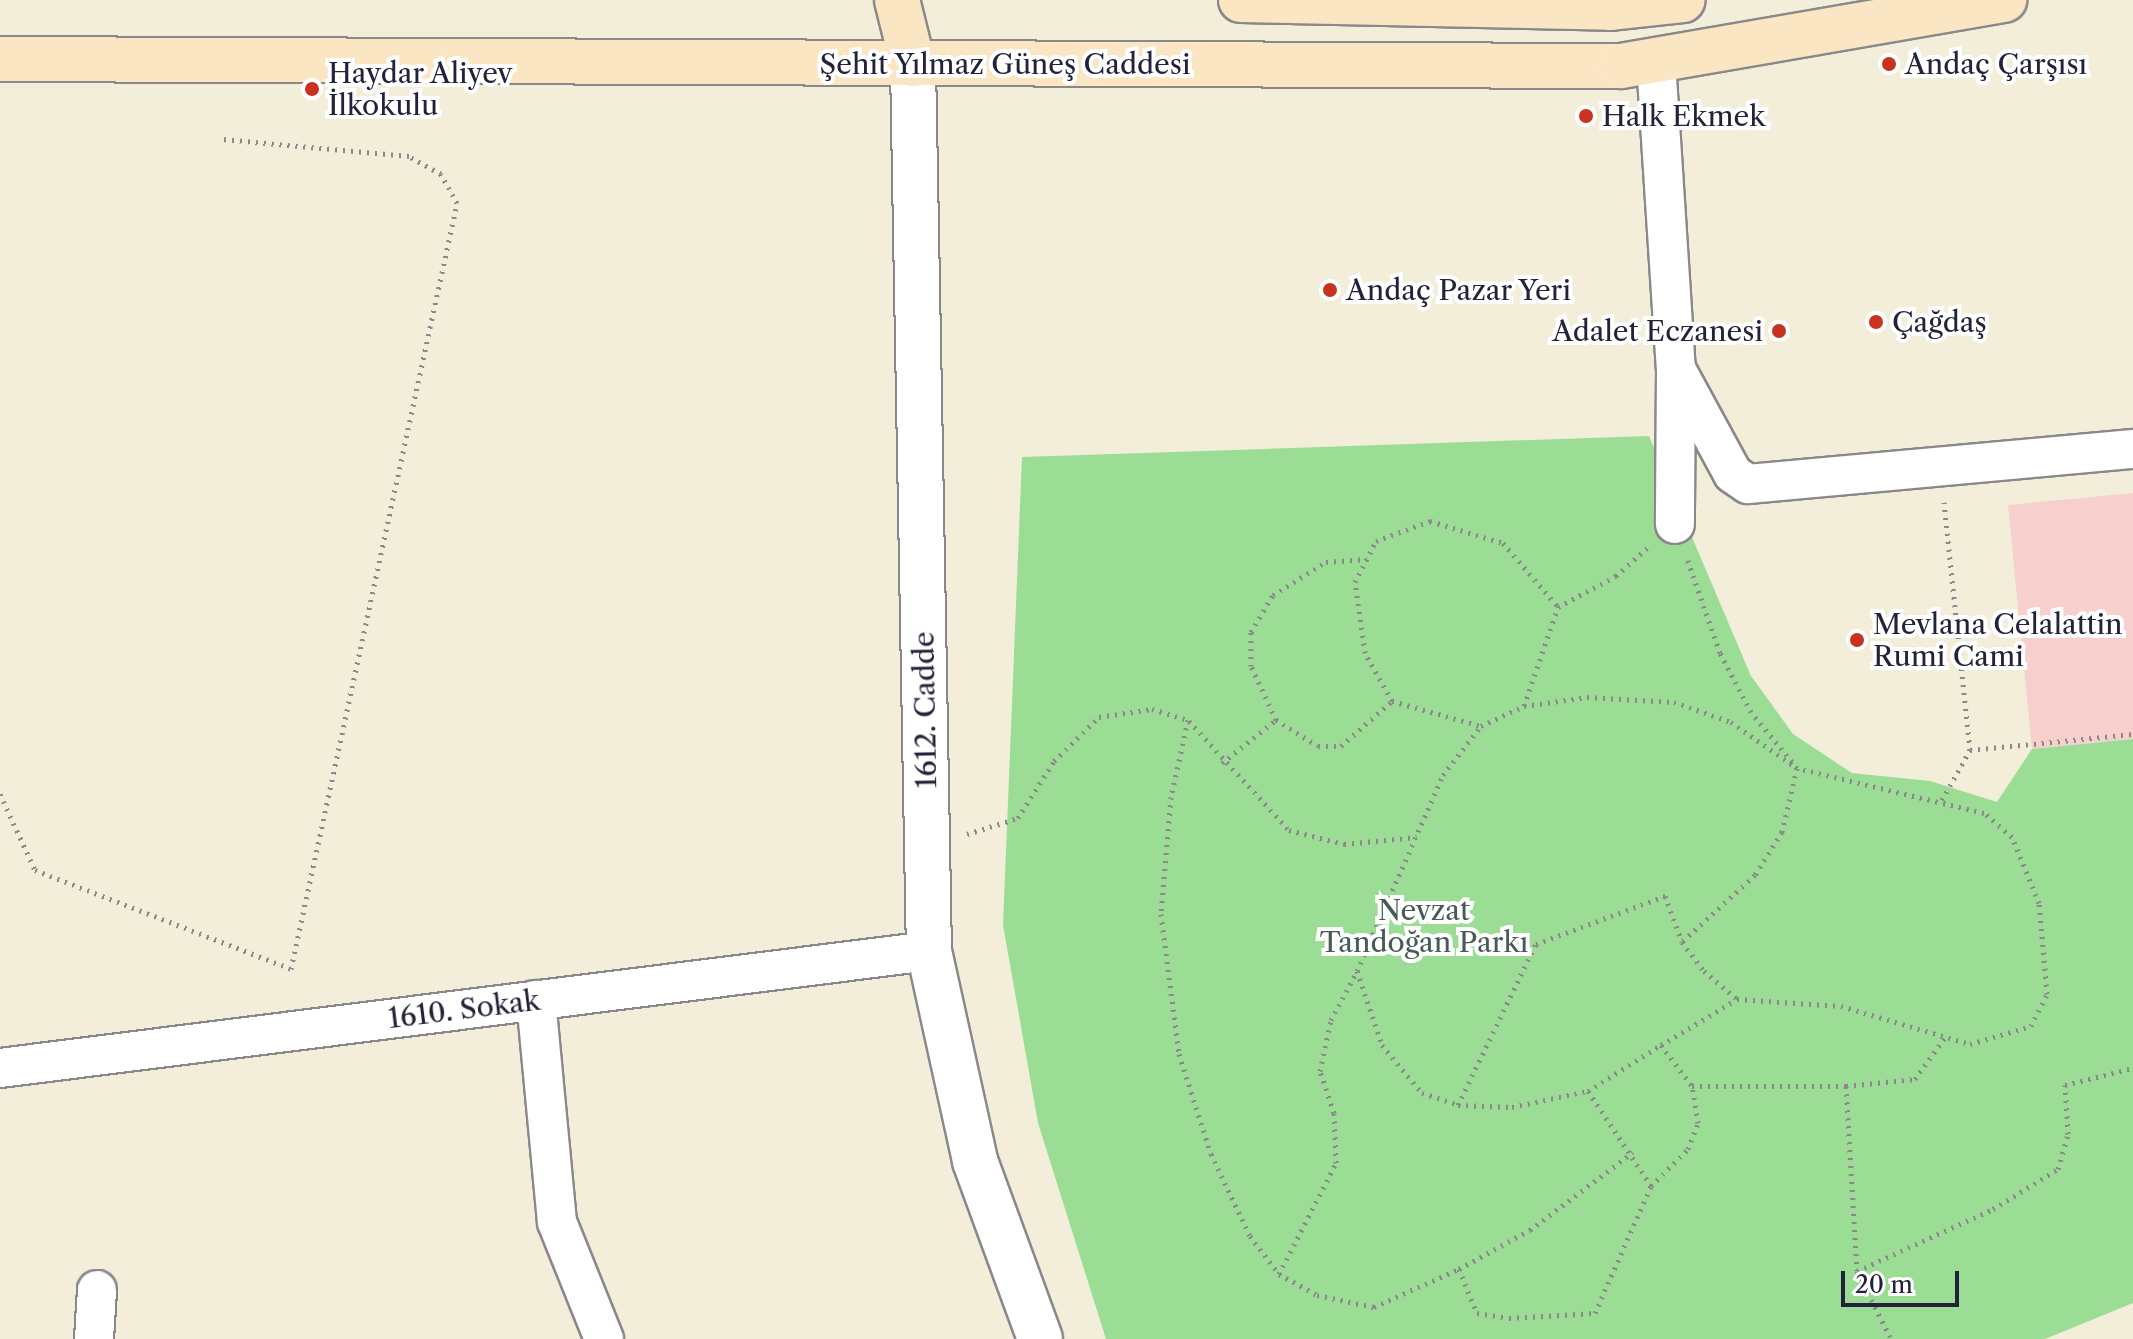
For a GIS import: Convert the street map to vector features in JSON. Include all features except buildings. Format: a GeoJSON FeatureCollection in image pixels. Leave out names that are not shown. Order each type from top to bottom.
{"type":"FeatureCollection","features":[{"type":"Feature","properties":{"kind":"main road"},"geometry":{"type":"LineString","coordinates":[[897,0],[913,64]]}},
{"type":"Feature","properties":{"kind":"main road"},"geometry":{"type":"LineString","coordinates":[[1241,0],[1611,8],[1683,0]]}},
{"type":"Feature","properties":{"kind":"main road","name":"Şehit Yılmaz Güneş Caddesi"},"geometry":{"type":"LineString","coordinates":[[0,59],[913,64],[1656,62],[2004,0]]}},
{"type":"Feature","properties":{"kind":"street"},"geometry":{"type":"LineString","coordinates":[[1656,62],[1676,369],[1675,524]]}},
{"type":"Feature","properties":{"kind":"street","name":"1612. Cadde"},"geometry":{"type":"LineString","coordinates":[[913,64],[929,951],[975,1161],[1040,1339]]}},
{"type":"Feature","properties":{"kind":"street"},"geometry":{"type":"LineString","coordinates":[[1676,369],[1733,474],[1748,484],[2133,449]]}},
{"type":"Feature","properties":{"kind":"street","name":"1610. Sokak"},"geometry":{"type":"LineString","coordinates":[[0,1068],[929,951]]}},
{"type":"Feature","properties":{"kind":"street"},"geometry":{"type":"LineString","coordinates":[[536,1000],[557,1222],[604,1339]]}},
{"type":"Feature","properties":{"kind":"street"},"geometry":{"type":"LineString","coordinates":[[94,1339],[97,1290]]}},
{"type":"Feature","properties":{"kind":"path"},"geometry":{"type":"LineString","coordinates":[[0,794],[35,870],[291,969],[457,203],[441,174],[409,156],[222,139]]}},
{"type":"Feature","properties":{"kind":"path"},"geometry":{"type":"LineString","coordinates":[[1940,468],[1970,750],[1942,800]]}},
{"type":"Feature","properties":{"kind":"path"},"geometry":{"type":"LineString","coordinates":[[1481,726],[1392,701],[1365,653],[1355,582],[1376,541],[1430,521],[1503,543],[1558,607]]}},
{"type":"Feature","properties":{"kind":"path"},"geometry":{"type":"LineString","coordinates":[[1524,706],[1558,607],[1616,576],[1675,524],[1720,653],[1751,712],[1797,768]]}},
{"type":"Feature","properties":{"kind":"path"},"geometry":{"type":"LineString","coordinates":[[1367,559],[1326,562],[1273,595],[1251,632],[1251,666],[1276,720],[1318,746],[1341,746],[1392,701]]}},
{"type":"Feature","properties":{"kind":"path"},"geometry":{"type":"LineString","coordinates":[[1279,1274],[1336,1163],[1334,1113],[1320,1071],[1331,1020],[1357,971],[1443,775],[1481,726],[1524,706],[1587,697],[1674,702],[1731,722],[1797,768],[1942,800],[1984,813],[2012,837],[2039,903],[2047,994],[2031,1026],[1970,1044],[1841,1006],[1737,999],[1588,1091],[1512,1107],[1458,1105],[1422,1093],[1382,1045],[1357,971]]}},
{"type":"Feature","properties":{"kind":"path"},"geometry":{"type":"LineString","coordinates":[[928,846],[1018,818],[1054,761],[1099,717],[1152,709],[1188,720],[1222,763],[1289,830],[1344,844],[1417,837]]}},
{"type":"Feature","properties":{"kind":"path"},"geometry":{"type":"LineString","coordinates":[[1188,720],[1171,797],[1161,914],[1179,1054],[1211,1154],[1250,1236],[1279,1274],[1317,1295],[1374,1307],[1459,1269],[1530,1230],[1633,1152]]}},
{"type":"Feature","properties":{"kind":"path"},"geometry":{"type":"LineString","coordinates":[[1222,763],[1276,720]]}},
{"type":"Feature","properties":{"kind":"path"},"geometry":{"type":"LineString","coordinates":[[1970,750],[2133,734]]}},
{"type":"Feature","properties":{"kind":"path"},"geometry":{"type":"LineString","coordinates":[[1682,942],[1755,875],[1782,832],[1797,768]]}},
{"type":"Feature","properties":{"kind":"path"},"geometry":{"type":"LineString","coordinates":[[1458,1105],[1536,944],[1665,896],[1682,942],[1737,999]]}},
{"type":"Feature","properties":{"kind":"path"},"geometry":{"type":"LineString","coordinates":[[1692,1086],[1846,1086],[1915,1079],[1946,1036]]}},
{"type":"Feature","properties":{"kind":"path"},"geometry":{"type":"LineString","coordinates":[[1459,1269],[1477,1313],[1595,1313],[1651,1186],[1693,1136],[1692,1086],[1661,1045]]}},
{"type":"Feature","properties":{"kind":"path"},"geometry":{"type":"LineString","coordinates":[[1857,1271],[1993,1209],[2058,1169],[2068,1134],[2065,1085],[2133,1068]]}},
{"type":"Feature","properties":{"kind":"path"},"geometry":{"type":"LineString","coordinates":[[1846,1086],[1857,1271],[1891,1339]]}},
{"type":"Feature","properties":{"kind":"path"},"geometry":{"type":"LineString","coordinates":[[1588,1091],[1633,1152],[1651,1186]]}},
{"type":"Feature","properties":{"kind":"shaded area"},"geometry":{"type":"Polygon","coordinates":[[[2133,493],[2133,739],[2032,749],[2008,505],[2133,493]]]}},
{"type":"Feature","properties":{"kind":"green space","name":"Nevzat Tandoğan Parkı"},"geometry":{"type":"Polygon","coordinates":[[[1649,436],[1751,676],[1793,734],[1852,773],[1930,781],[1997,802],[2032,749],[2133,739],[2133,1303],[2045,1339],[1106,1339],[1038,1123],[1003,925],[1022,457],[1649,436]]]}},
{"type":"Feature","properties":{"kind":"place","name":"Andaç Çarşısı"},"geometry":{"type":"Point","coordinates":[1889,64]}},
{"type":"Feature","properties":{"kind":"place","name":"Haydar Aliyev İlkokulu"},"geometry":{"type":"Point","coordinates":[312,89]}},
{"type":"Feature","properties":{"kind":"place","name":"Halk Ekmek"},"geometry":{"type":"Point","coordinates":[1586,116]}},
{"type":"Feature","properties":{"kind":"place","name":"Andaç Pazar Yeri"},"geometry":{"type":"Point","coordinates":[1330,290]}},
{"type":"Feature","properties":{"kind":"place","name":"Çağdaş"},"geometry":{"type":"Point","coordinates":[1876,322]}},
{"type":"Feature","properties":{"kind":"place","name":"Adalet Eczanesi"},"geometry":{"type":"Point","coordinates":[1779,331]}},
{"type":"Feature","properties":{"kind":"place","name":"Mevlana Celalattin Rumi Cami"},"geometry":{"type":"Point","coordinates":[1857,640]}}]}
